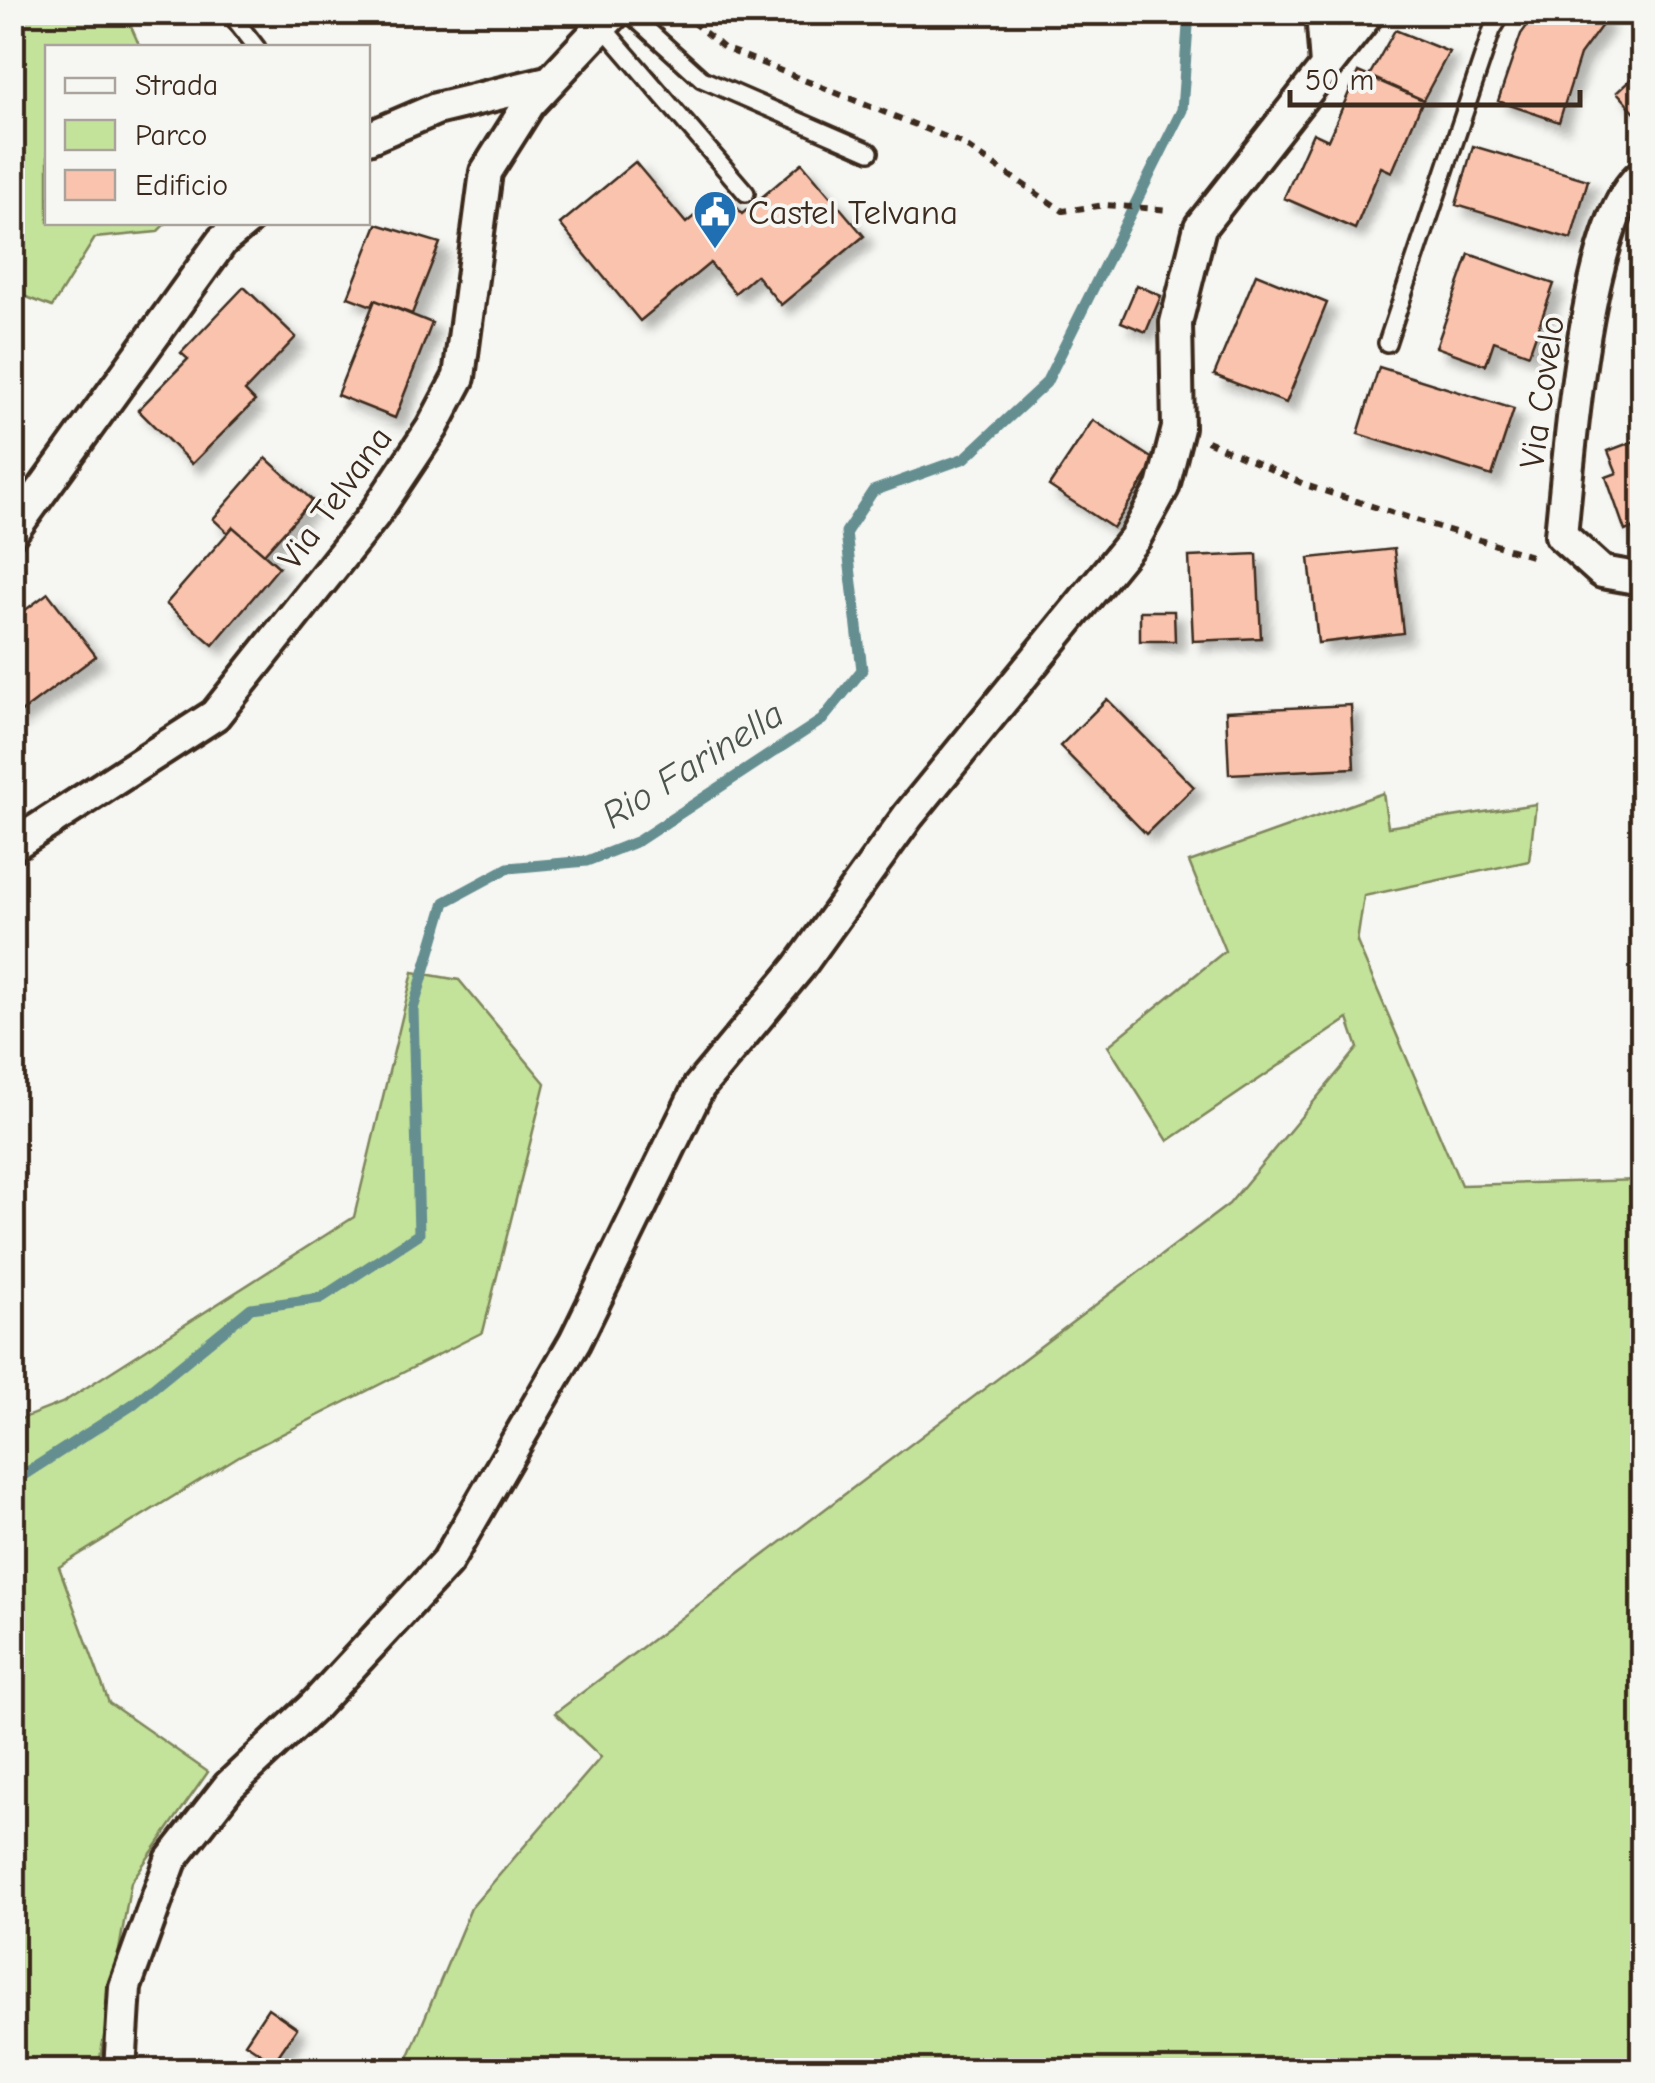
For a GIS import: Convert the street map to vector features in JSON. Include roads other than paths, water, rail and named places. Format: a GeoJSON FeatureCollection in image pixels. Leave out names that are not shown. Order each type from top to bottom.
{"type":"FeatureCollection","features":[{"type":"Feature","properties":{"kind":"street"},"geometry":{"type":"LineString","coordinates":[[1322,12],[1326,65]]}},
{"type":"Feature","properties":{"kind":"street"},"geometry":{"type":"LineString","coordinates":[[120,2070],[125,1986],[171,1860],[229,1786],[313,1707],[448,1562],[575,1341],[699,1087],[799,967],[908,816],[1135,538],[1162,487],[1178,428],[1176,323],[1200,227],[1369,12]]}},
{"type":"Feature","properties":{"kind":"street","name":"Via Telvana"},"geometry":{"type":"LineString","coordinates":[[12,846],[216,715],[374,516],[432,428],[460,377],[486,172],[547,82],[615,17]]}},
{"type":"Feature","properties":{"kind":"street"},"geometry":{"type":"LineString","coordinates":[[370,137],[436,109],[547,82]]}},
{"type":"Feature","properties":{"kind":"street","name":"Via Covelo"},"geometry":{"type":"LineString","coordinates":[[1642,175],[1607,232],[1575,409],[1561,535],[1602,572],[1642,579]]}},
{"type":"Feature","properties":{"kind":"street"},"geometry":{"type":"LineString","coordinates":[[12,532],[222,241],[241,225]]}},
{"type":"Feature","properties":{"kind":"lane"},"geometry":{"type":"LineString","coordinates":[[229,12],[255,45]]}},
{"type":"Feature","properties":{"kind":"lane"},"geometry":{"type":"LineString","coordinates":[[1387,343],[1492,30],[1503,12]]}},
{"type":"Feature","properties":{"kind":"lane"},"geometry":{"type":"LineString","coordinates":[[615,17],[702,79],[870,152]]}},
{"type":"Feature","properties":{"kind":"lane"},"geometry":{"type":"LineString","coordinates":[[615,17],[746,193]]}},
{"type":"Feature","properties":{"kind":"waterway","name":"Rio Farinella"},"geometry":{"type":"LineString","coordinates":[[12,1488],[17,1479],[132,1405],[251,1308],[321,1298],[419,1234],[413,1009],[445,902],[508,868],[587,861],[638,841],[822,720],[862,670],[846,532],[873,491],[965,458],[1046,383],[1182,110],[1189,12]]}},
{"type":"Feature","properties":{"kind":"place","name":"Castel Telvana"},"geometry":{"type":"Point","coordinates":[715,250]}}]}
